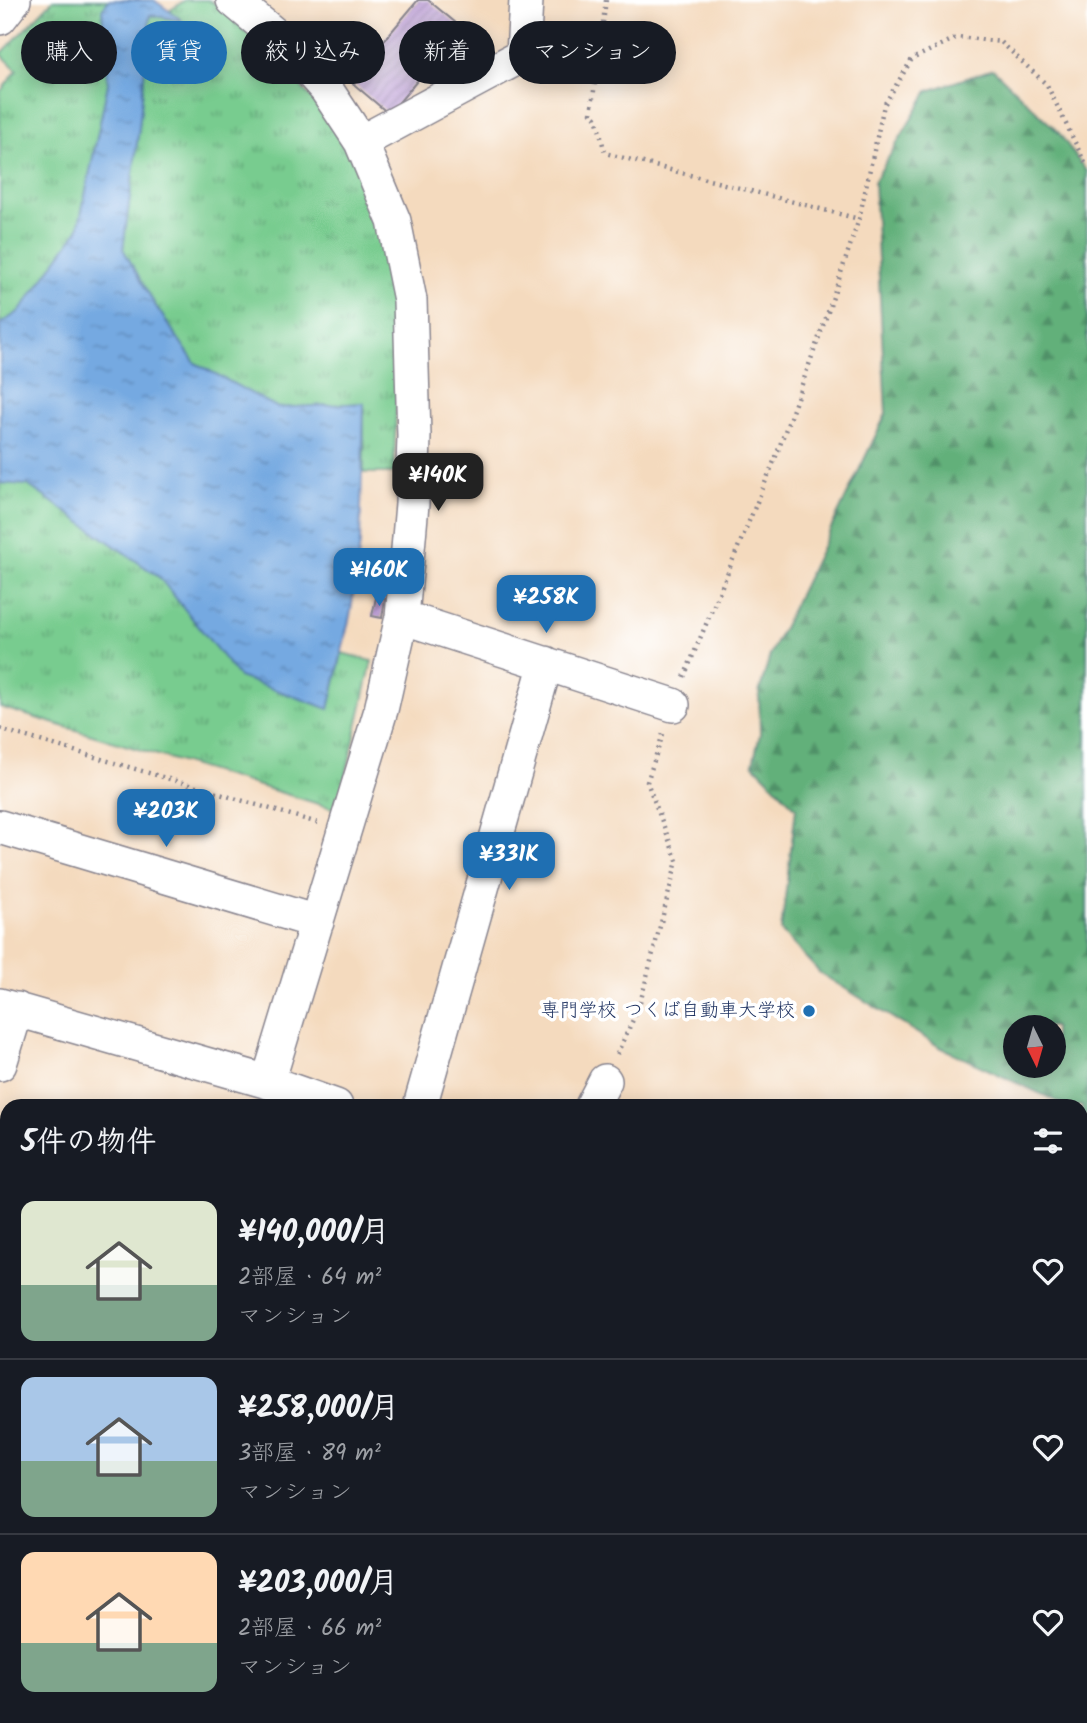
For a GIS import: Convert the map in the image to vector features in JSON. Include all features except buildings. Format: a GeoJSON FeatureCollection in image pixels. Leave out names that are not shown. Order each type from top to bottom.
{"type":"FeatureCollection","features":[{"type":"Feature","properties":{"kind":"street"},"geometry":{"type":"LineString","coordinates":[[0,18],[14,0]]}},
{"type":"Feature","properties":{"kind":"street"},"geometry":{"type":"LineString","coordinates":[[233,0],[286,44],[326,89],[361,142],[394,222],[410,300],[414,436],[411,517],[402,617],[381,710],[268,1082]]}},
{"type":"Feature","properties":{"kind":"street"},"geometry":{"type":"LineString","coordinates":[[361,142],[523,55],[526,0]]}},
{"type":"Feature","properties":{"kind":"street"},"geometry":{"type":"LineString","coordinates":[[402,617],[673,705]]}},
{"type":"Feature","properties":{"kind":"street"},"geometry":{"type":"LineString","coordinates":[[422,1099],[546,663]]}},
{"type":"Feature","properties":{"kind":"street"},"geometry":{"type":"LineString","coordinates":[[0,827],[317,922]]}},
{"type":"Feature","properties":{"kind":"street"},"geometry":{"type":"LineString","coordinates":[[0,1064],[8,1007],[268,1082],[316,1099]]}},
{"type":"Feature","properties":{"kind":"path"},"geometry":{"type":"LineString","coordinates":[[606,0],[591,113],[596,117],[605,153],[859,219]]}},
{"type":"Feature","properties":{"kind":"path"},"geometry":{"type":"LineString","coordinates":[[598,1093],[639,1007],[677,861],[647,782],[673,705],[775,458],[859,219],[884,104],[912,59],[958,37],[1002,42],[1047,85],[1087,167]]}},
{"type":"Feature","properties":{"kind":"path"},"geometry":{"type":"LineString","coordinates":[[0,729],[345,831]]}},
{"type":"Feature","properties":{"kind":"green space"},"geometry":{"type":"Polygon","coordinates":[[[53,0],[109,0],[102,9],[103,21],[33,21],[53,0]]]}},
{"type":"Feature","properties":{"kind":"green space"},"geometry":{"type":"Polygon","coordinates":[[[185,0],[208,0],[222,7],[241,26],[241,84],[298,84],[325,111],[372,192],[396,283],[394,473],[364,473],[364,403],[278,408],[195,363],[155,305],[123,249],[143,84],[227,84],[227,21],[149,21],[150,15],[182,20],[169,11],[185,0]]]}},
{"type":"Feature","properties":{"kind":"green space"},"geometry":{"type":"Polygon","coordinates":[[[21,33],[21,84],[108,84],[78,230],[20,311],[0,324],[0,92],[17,70],[1,54],[21,33]]]}},
{"type":"Feature","properties":{"kind":"green space"},"geometry":{"type":"Polygon","coordinates":[[[993,69],[1059,133],[1087,172],[1087,1099],[1052,1099],[1007,1078],[1066,1078],[1066,1015],[1003,1015],[1003,1076],[940,1047],[820,973],[781,931],[796,808],[753,764],[760,734],[759,693],[770,655],[886,414],[874,182],[928,91],[993,69]]]}},
{"type":"Feature","properties":{"kind":"green space"},"geometry":{"type":"Polygon","coordinates":[[[0,483],[28,485],[159,577],[239,677],[329,709],[342,653],[372,661],[338,810],[0,707],[0,483]]]}},
{"type":"Feature","properties":{"kind":"water"},"geometry":{"type":"Polygon","coordinates":[[[109,0],[154,0],[183,21],[150,15],[149,21],[131,21],[131,84],[143,84],[123,249],[155,305],[195,363],[278,408],[364,403],[360,544],[351,611],[329,709],[239,677],[159,577],[28,485],[0,483],[0,324],[20,311],[78,230],[108,84],[117,84],[117,21],[103,21],[102,9],[109,0]]]}},
{"type":"Feature","properties":{"kind":"place","name":"専門学校 つくば自動車大学校"},"geometry":{"type":"Point","coordinates":[809,1011]}}]}
